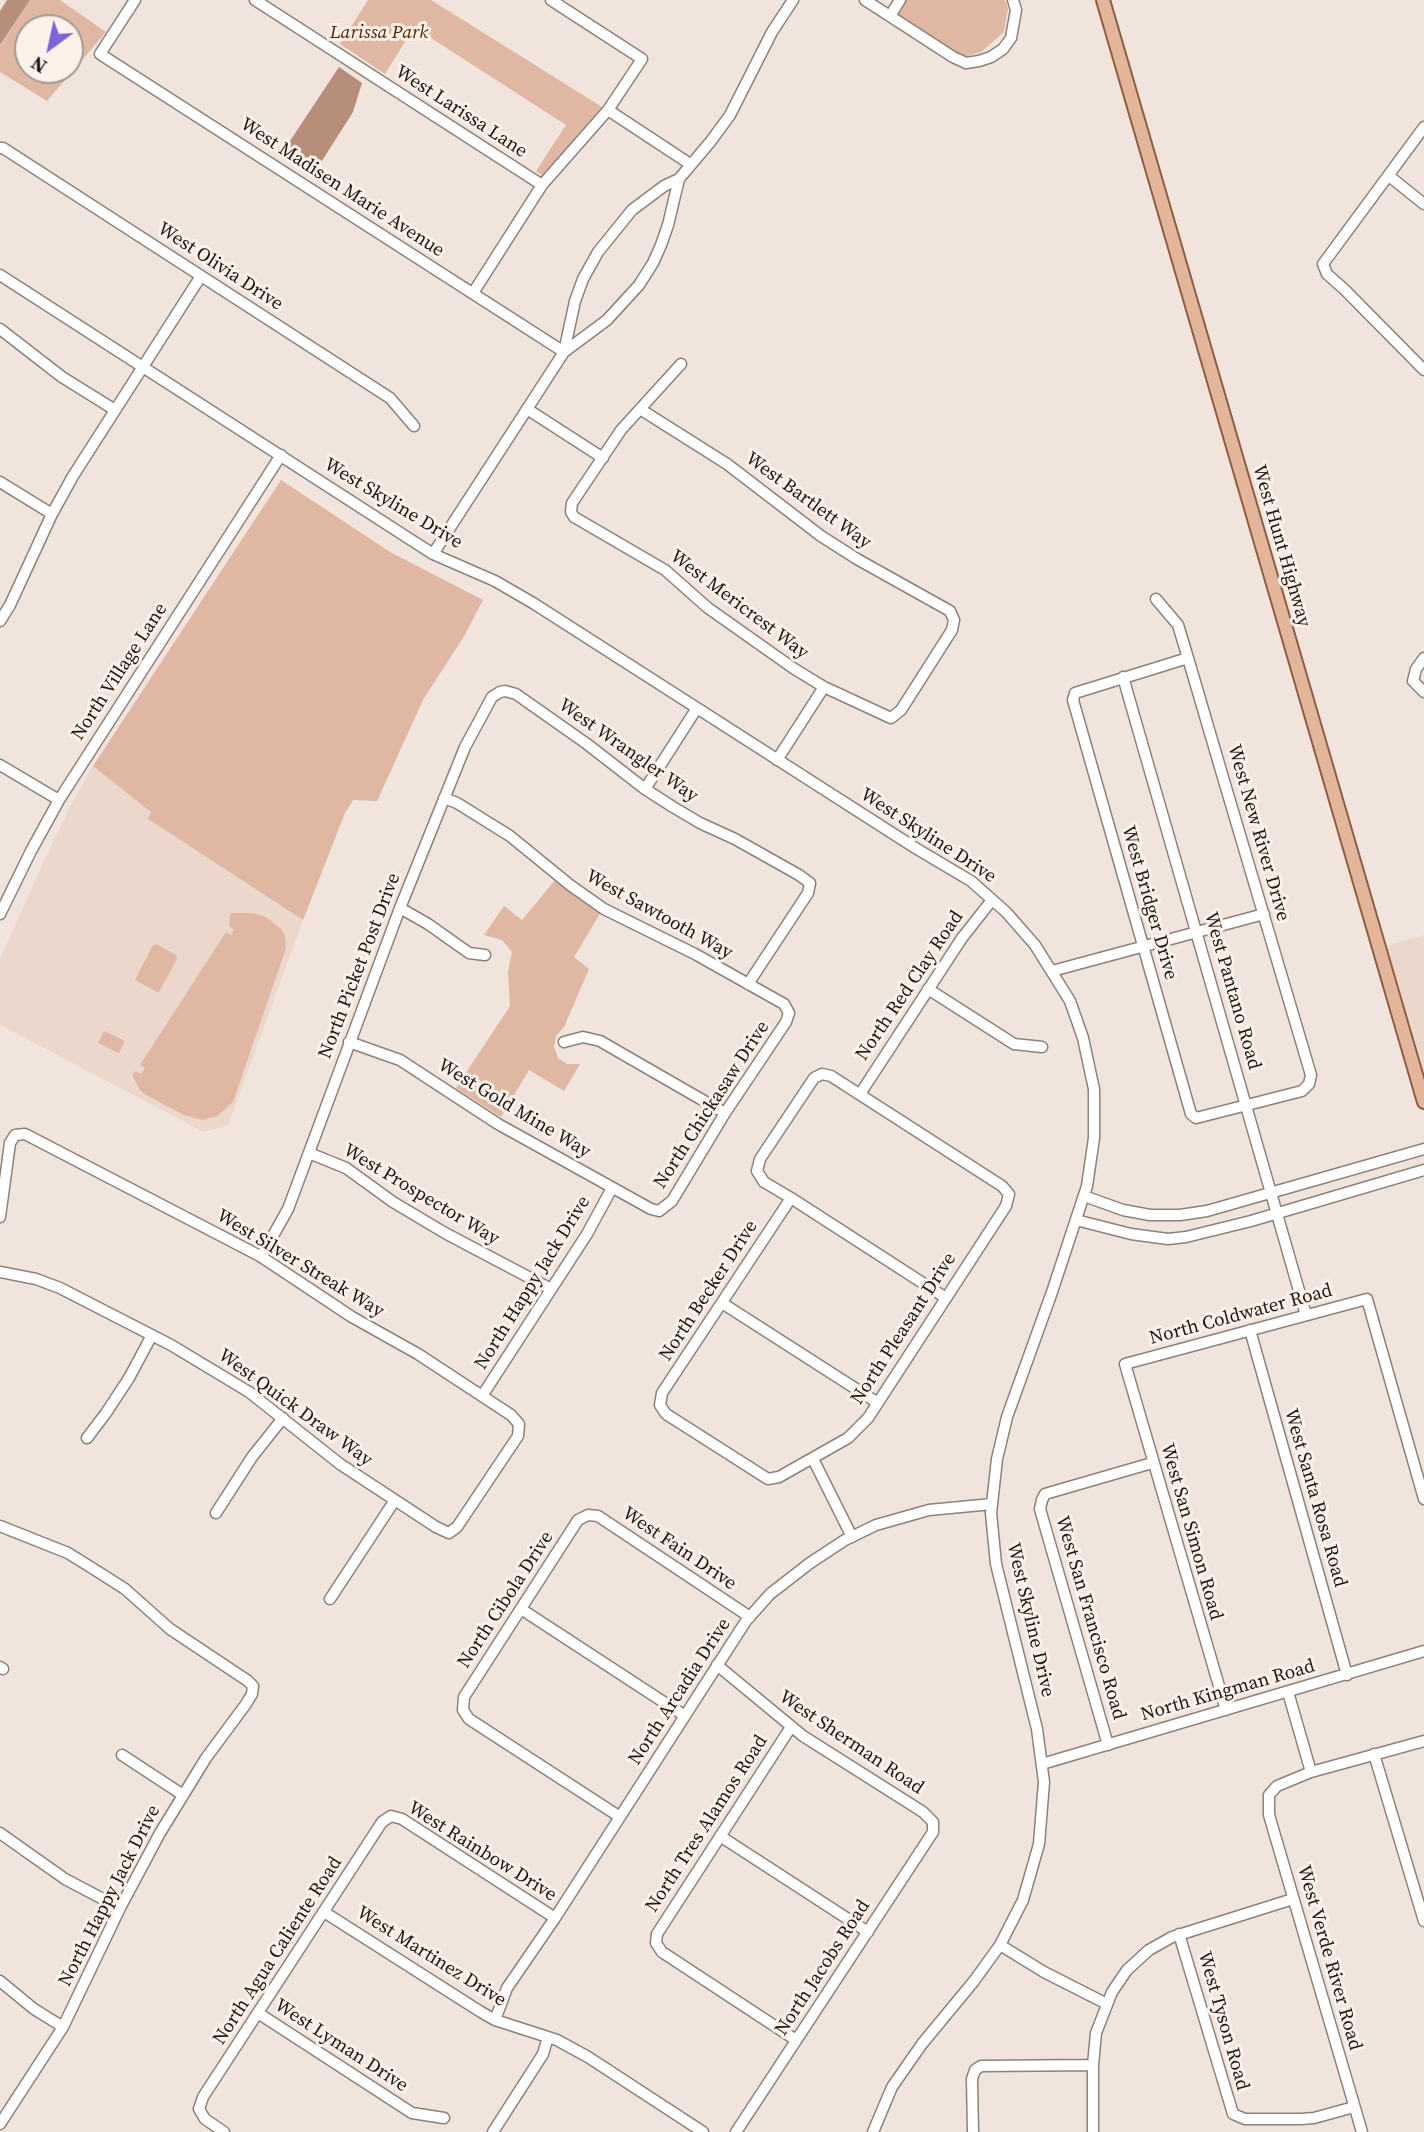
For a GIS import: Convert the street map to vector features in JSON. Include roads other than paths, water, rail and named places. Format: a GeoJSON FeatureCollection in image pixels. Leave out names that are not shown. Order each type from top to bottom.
{"type":"FeatureCollection","features":[{"type":"Feature","properties":{"kind":"main road","name":"West Hunt Highway"},"geometry":{"type":"LineString","coordinates":[[1103,0],[1424,1102]]}},
{"type":"Feature","properties":{"kind":"street","name":"West Madisen Marie Avenue"},"geometry":{"type":"LineString","coordinates":[[135,0],[100,54],[564,352]]}},
{"type":"Feature","properties":{"kind":"street","name":"West Larissa Lane"},"geometry":{"type":"LineString","coordinates":[[255,0],[542,185]]}},
{"type":"Feature","properties":{"kind":"street"},"geometry":{"type":"LineString","coordinates":[[473,293],[542,185],[608,110],[642,59],[551,0]]}},
{"type":"Feature","properties":{"kind":"street"},"geometry":{"type":"LineString","coordinates":[[433,554],[564,352],[607,320],[639,285],[661,245],[679,179],[730,115],[772,32],[793,0]]}},
{"type":"Feature","properties":{"kind":"street"},"geometry":{"type":"LineString","coordinates":[[865,0],[953,57],[966,62],[991,57],[1003,49],[1011,38],[1015,25],[1016,10],[1013,0]]}},
{"type":"Feature","properties":{"kind":"street"},"geometry":{"type":"LineString","coordinates":[[890,16],[900,0]]}},
{"type":"Feature","properties":{"kind":"street"},"geometry":{"type":"LineString","coordinates":[[608,110],[690,164]]}},
{"type":"Feature","properties":{"kind":"street"},"geometry":{"type":"LineString","coordinates":[[1424,127],[1323,264],[1327,274],[1424,370]]}},
{"type":"Feature","properties":{"kind":"street","name":"West Olivia Drive"},"geometry":{"type":"LineString","coordinates":[[0,148],[390,398],[414,426]]}},
{"type":"Feature","properties":{"kind":"street"},"geometry":{"type":"LineString","coordinates":[[1389,176],[1424,204]]}},
{"type":"Feature","properties":{"kind":"street"},"geometry":{"type":"LineString","coordinates":[[564,352],[575,301],[598,252],[619,224],[641,202],[679,179]]}},
{"type":"Feature","properties":{"kind":"street","name":"West Skyline Drive"},"geometry":{"type":"LineString","coordinates":[[0,275],[433,554],[512,590],[971,881],[1006,912],[1035,945],[1070,1001],[1083,1038],[1094,1089],[1094,1138],[1087,1186],[1007,1417],[997,1459],[992,1504],[996,1563],[1037,1729],[1042,1764],[1044,1782],[1039,1844],[1023,1900],[1000,1945],[922,2044],[892,2087],[873,2132]]}},
{"type":"Feature","properties":{"kind":"street"},"geometry":{"type":"LineString","coordinates":[[0,621],[72,477],[201,275]]}},
{"type":"Feature","properties":{"kind":"street"},"geometry":{"type":"LineString","coordinates":[[0,329],[62,377],[115,410]]}},
{"type":"Feature","properties":{"kind":"street"},"geometry":{"type":"LineString","coordinates":[[527,409],[603,458],[621,430],[681,364]]}},
{"type":"Feature","properties":{"kind":"street","name":"West Bartlett Way"},"geometry":{"type":"LineString","coordinates":[[640,410],[727,464],[821,536],[950,611],[954,620],[952,630],[901,710],[891,718]]}},
{"type":"Feature","properties":{"kind":"street","name":"North Village Lane"},"geometry":{"type":"LineString","coordinates":[[0,914],[59,800],[281,455]]}},
{"type":"Feature","properties":{"kind":"street","name":"West Mericrest Way"},"geometry":{"type":"LineString","coordinates":[[603,458],[572,503],[571,512],[574,517],[665,570],[708,608],[793,668],[824,687],[891,718]]}},
{"type":"Feature","properties":{"kind":"street"},"geometry":{"type":"LineString","coordinates":[[0,482],[52,514]]}},
{"type":"Feature","properties":{"kind":"street","name":"West New River Drive"},"geometry":{"type":"LineString","coordinates":[[1156,599],[1178,625],[1311,1075],[1309,1084],[1302,1091],[1247,1106]]}},
{"type":"Feature","properties":{"kind":"street"},"geometry":{"type":"LineString","coordinates":[[1123,677],[1188,657]]}},
{"type":"Feature","properties":{"kind":"street"},"geometry":{"type":"LineString","coordinates":[[1424,658],[1416,669],[1413,681],[1424,692]]}},
{"type":"Feature","properties":{"kind":"street","name":"West Bridger Drive"},"geometry":{"type":"LineString","coordinates":[[1123,677],[1075,693],[1073,700],[1191,1114],[1196,1118],[1247,1106]]}},
{"type":"Feature","properties":{"kind":"street","name":"West Pantano Road"},"geometry":{"type":"LineString","coordinates":[[1123,677],[1306,1315]]}},
{"type":"Feature","properties":{"kind":"street"},"geometry":{"type":"LineString","coordinates":[[777,760],[824,687]]}},
{"type":"Feature","properties":{"kind":"street","name":"West Wrangler Way"},"geometry":{"type":"LineString","coordinates":[[500,692],[516,694],[645,789],[700,823],[735,839],[810,883],[808,893],[748,984]]}},
{"type":"Feature","properties":{"kind":"street","name":"North Picket Post Drive"},"geometry":{"type":"LineString","coordinates":[[261,1256],[288,1209],[400,908],[465,747],[492,697],[500,692]]}},
{"type":"Feature","properties":{"kind":"street"},"geometry":{"type":"LineString","coordinates":[[645,789],[697,708]]}},
{"type":"Feature","properties":{"kind":"street"},"geometry":{"type":"LineString","coordinates":[[0,765],[59,800]]}},
{"type":"Feature","properties":{"kind":"street","name":"West Sawtooth Way"},"geometry":{"type":"LineString","coordinates":[[444,798],[510,836],[604,909],[695,954],[784,1004],[789,1013]]}},
{"type":"Feature","properties":{"kind":"street","name":"North Red Clay Road"},"geometry":{"type":"LineString","coordinates":[[860,1094],[962,938],[992,900]]}},
{"type":"Feature","properties":{"kind":"street"},"geometry":{"type":"LineString","coordinates":[[400,908],[428,923],[469,953],[485,955]]}},
{"type":"Feature","properties":{"kind":"street"},"geometry":{"type":"LineString","coordinates":[[1052,971],[1264,914]]}},
{"type":"Feature","properties":{"kind":"street"},"geometry":{"type":"LineString","coordinates":[[928,989],[1014,1044],[1042,1046]]}},
{"type":"Feature","properties":{"kind":"street","name":"North Chickasaw Drive"},"geometry":{"type":"LineString","coordinates":[[659,1211],[672,1201],[786,1022],[789,1013]]}},
{"type":"Feature","properties":{"kind":"street"},"geometry":{"type":"LineString","coordinates":[[564,1042],[583,1037],[600,1041],[725,1114]]}},
{"type":"Feature","properties":{"kind":"street","name":"West Gold Mine Way"},"geometry":{"type":"LineString","coordinates":[[349,1042],[400,1060],[498,1125],[659,1211]]}},
{"type":"Feature","properties":{"kind":"street"},"geometry":{"type":"LineString","coordinates":[[860,1094],[831,1076],[822,1074],[814,1078],[760,1159],[757,1171],[764,1182],[946,1298]]}},
{"type":"Feature","properties":{"kind":"street","name":"North Pleasant Drive"},"geometry":{"type":"LineString","coordinates":[[768,1479],[779,1477],[848,1438],[868,1418],[1006,1206],[1009,1195],[1002,1186],[860,1094]]}},
{"type":"Feature","properties":{"kind":"street","name":"West Silver Streak Way"},"geometry":{"type":"LineString","coordinates":[[0,1217],[10,1143],[15,1135],[25,1133],[261,1256],[352,1317],[418,1354],[511,1415],[519,1424],[518,1436],[457,1527],[449,1533]]}},
{"type":"Feature","properties":{"kind":"street"},"geometry":{"type":"LineString","coordinates":[[1084,1196],[1123,1210],[1150,1215],[1180,1215],[1208,1211],[1424,1149]]}},
{"type":"Feature","properties":{"kind":"street","name":"West Prospector Way"},"geometry":{"type":"LineString","coordinates":[[309,1153],[346,1168],[393,1202],[445,1233],[551,1289]]}},
{"type":"Feature","properties":{"kind":"street"},"geometry":{"type":"LineString","coordinates":[[1076,1220],[1130,1234],[1168,1239],[1207,1233],[1424,1170]]}},
{"type":"Feature","properties":{"kind":"street","name":"North Happy Jack Drive"},"geometry":{"type":"LineString","coordinates":[[482,1396],[587,1234],[612,1188]]}},
{"type":"Feature","properties":{"kind":"street","name":"North Becker Drive"},"geometry":{"type":"LineString","coordinates":[[768,1479],[666,1414],[660,1405],[662,1393],[791,1198]]}},
{"type":"Feature","properties":{"kind":"street","name":"West Quick Draw Way"},"geometry":{"type":"LineString","coordinates":[[0,1272],[36,1279],[60,1288],[152,1335],[249,1392],[340,1464],[449,1533]]}},
{"type":"Feature","properties":{"kind":"street","name":"North Coldwater Road"},"geometry":{"type":"LineString","coordinates":[[1125,1364],[1367,1299],[1424,1499]]}},
{"type":"Feature","properties":{"kind":"street"},"geometry":{"type":"LineString","coordinates":[[722,1303],[878,1403]]}},
{"type":"Feature","properties":{"kind":"street","name":"West Santa Rosa Road"},"geometry":{"type":"LineString","coordinates":[[1250,1330],[1347,1675]]}},
{"type":"Feature","properties":{"kind":"street"},"geometry":{"type":"LineString","coordinates":[[87,1438],[129,1378],[152,1335]]}},
{"type":"Feature","properties":{"kind":"street","name":"West San Simon Road"},"geometry":{"type":"LineString","coordinates":[[1125,1364],[1226,1710]]}},
{"type":"Feature","properties":{"kind":"street"},"geometry":{"type":"LineString","coordinates":[[216,1513],[252,1457],[283,1418]]}},
{"type":"Feature","properties":{"kind":"street"},"geometry":{"type":"LineString","coordinates":[[813,1459],[852,1537]]}},
{"type":"Feature","properties":{"kind":"street","name":"West San Francisco Road"},"geometry":{"type":"LineString","coordinates":[[1108,1745],[1040,1509],[1045,1494],[1152,1463]]}},
{"type":"Feature","properties":{"kind":"street"},"geometry":{"type":"LineString","coordinates":[[330,1599],[395,1500]]}},
{"type":"Feature","properties":{"kind":"street","name":"North Arcadia Drive"},"geometry":{"type":"LineString","coordinates":[[495,2020],[507,1988],[717,1665],[750,1617],[770,1594],[810,1563],[876,1525],[929,1510],[992,1504]]}},
{"type":"Feature","properties":{"kind":"street","name":"North Cibola Drive"},"geometry":{"type":"LineString","coordinates":[[588,1515],[578,1520],[464,1697],[463,1710],[469,1719],[620,1817]]}},
{"type":"Feature","properties":{"kind":"street","name":"West Fain Drive"},"geometry":{"type":"LineString","coordinates":[[588,1515],[598,1516],[750,1617]]}},
{"type":"Feature","properties":{"kind":"street","name":"North Happy Jack Drive"},"geometry":{"type":"LineString","coordinates":[[0,1526],[68,1553],[100,1573],[125,1589],[170,1629],[253,1686],[246,1704],[206,1758],[160,1833],[120,1908],[63,2027],[0,2124]]}},
{"type":"Feature","properties":{"kind":"street"},"geometry":{"type":"LineString","coordinates":[[521,1609],[685,1716]]}},
{"type":"Feature","properties":{"kind":"street","name":"North Kingman Road"},"geometry":{"type":"LineString","coordinates":[[1042,1764],[1424,1650]]}},
{"type":"Feature","properties":{"kind":"street","name":"West Sherman Road"},"geometry":{"type":"LineString","coordinates":[[717,1665],[791,1727],[923,1812],[933,1822]]}},
{"type":"Feature","properties":{"kind":"street"},"geometry":{"type":"LineString","coordinates":[[1288,1692],[1311,1772],[1424,1741]]}},
{"type":"Feature","properties":{"kind":"street","name":"North Tres Alamos Road"},"geometry":{"type":"LineString","coordinates":[[791,1727],[657,1934],[656,1942],[662,1952],[796,2040]]}},
{"type":"Feature","properties":{"kind":"street"},"geometry":{"type":"LineString","coordinates":[[1374,1754],[1424,1921]]}},
{"type":"Feature","properties":{"kind":"street"},"geometry":{"type":"LineString","coordinates":[[122,1755],[183,1795]]}},
{"type":"Feature","properties":{"kind":"street","name":"West Verde River Road"},"geometry":{"type":"LineString","coordinates":[[1311,1772],[1277,1786],[1270,1793],[1269,1815],[1362,2132]]}},
{"type":"Feature","properties":{"kind":"street","name":"North Agua Caliente Road"},"geometry":{"type":"LineString","coordinates":[[224,2132],[205,2119],[200,2109],[204,2097],[382,1822],[391,1816]]}},
{"type":"Feature","properties":{"kind":"street","name":"West Rainbow Drive"},"geometry":{"type":"LineString","coordinates":[[391,1816],[402,1818],[555,1918]]}},
{"type":"Feature","properties":{"kind":"street","name":"North Jacobs Road"},"geometry":{"type":"LineString","coordinates":[[736,2132],[933,1832],[933,1822]]}},
{"type":"Feature","properties":{"kind":"street"},"geometry":{"type":"LineString","coordinates":[[0,1833],[65,1878],[120,1908]]}},
{"type":"Feature","properties":{"kind":"street"},"geometry":{"type":"LineString","coordinates":[[720,1836],[868,1932]]}},
{"type":"Feature","properties":{"kind":"street"},"geometry":{"type":"LineString","coordinates":[[1093,2132],[1096,2033],[1119,1980],[1137,1961],[1163,1941],[1293,1899]]}},
{"type":"Feature","properties":{"kind":"street","name":"West Martinez Drive"},"geometry":{"type":"LineString","coordinates":[[324,1912],[495,2020],[548,2037],[588,2057],[703,2132]]}},
{"type":"Feature","properties":{"kind":"street","name":"West Tyson Road"},"geometry":{"type":"LineString","coordinates":[[1179,1934],[1230,2109],[1236,2116],[1245,2119],[1301,2119],[1354,2107]]}},
{"type":"Feature","properties":{"kind":"street"},"geometry":{"type":"LineString","coordinates":[[1000,1945],[1044,1972],[1107,2004]]}},
{"type":"Feature","properties":{"kind":"street"},"geometry":{"type":"LineString","coordinates":[[0,1981],[34,2009],[63,2027]]}},
{"type":"Feature","properties":{"kind":"street","name":"West Lyman Drive"},"geometry":{"type":"LineString","coordinates":[[258,2013],[412,2113],[444,2118]]}},
{"type":"Feature","properties":{"kind":"street"},"geometry":{"type":"LineString","coordinates":[[493,2132],[543,2054],[548,2037]]}},
{"type":"Feature","properties":{"kind":"street"},"geometry":{"type":"LineString","coordinates":[[973,2132],[972,2079],[975,2070],[981,2066],[1093,2065]]}},
{"type":"Feature","properties":{"kind":"park label","name":"Larissa Park"},"geometry":{"type":"Point","coordinates":[379,33]}}]}
